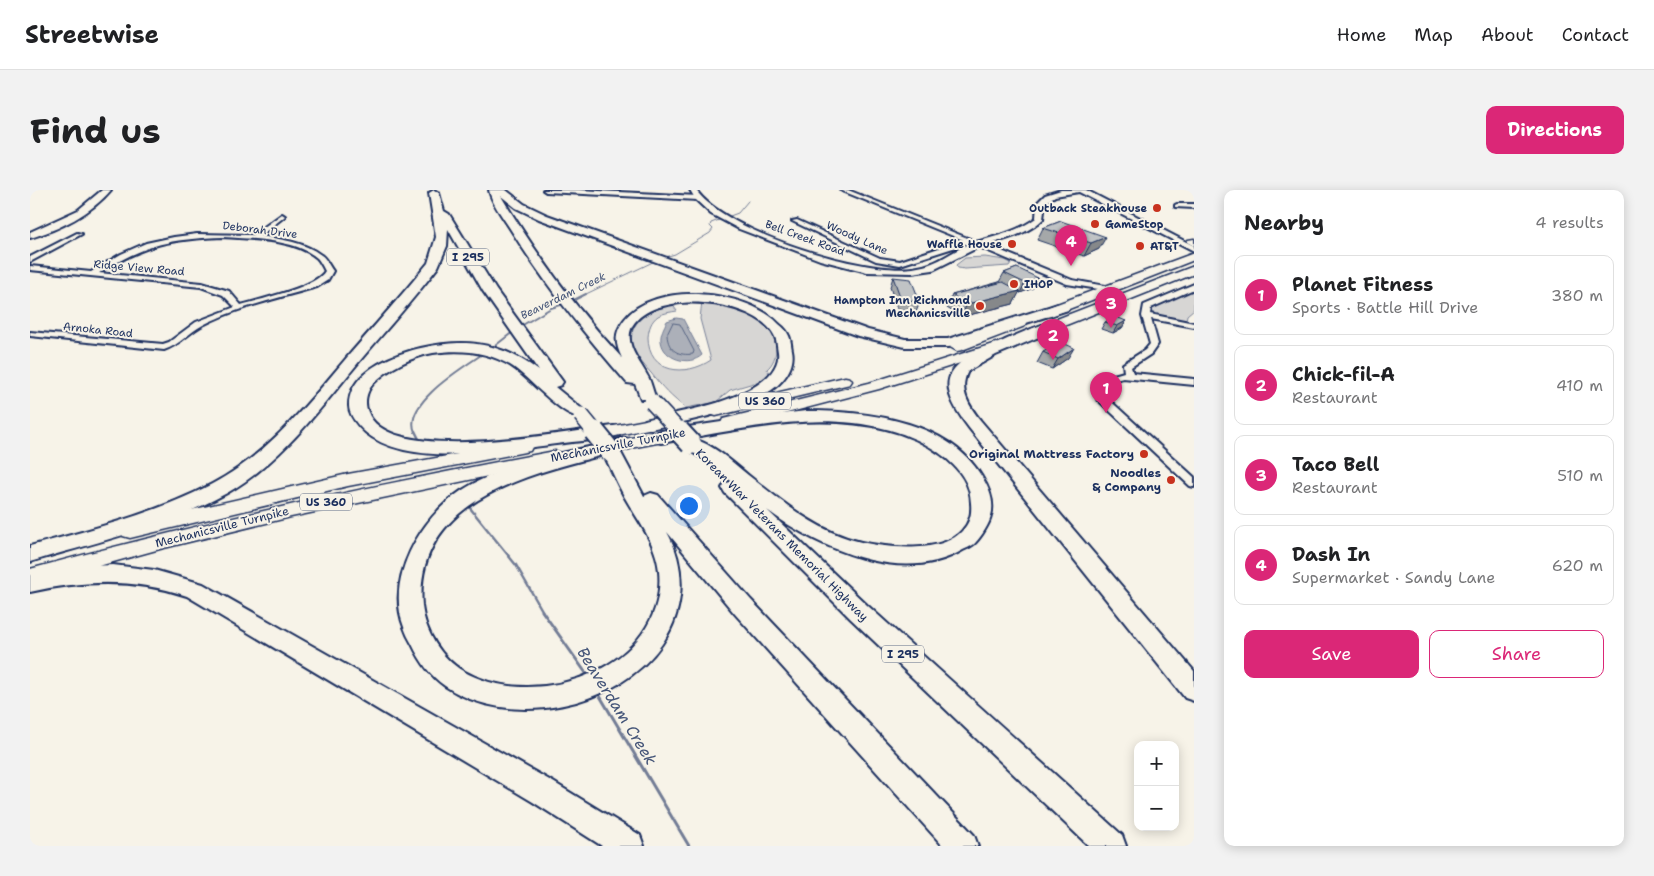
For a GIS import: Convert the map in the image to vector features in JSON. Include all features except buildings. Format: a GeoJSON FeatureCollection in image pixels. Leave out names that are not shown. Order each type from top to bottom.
{"type":"FeatureCollection","features":[{"type":"Feature","properties":{"kind":"highway","name":"Korean War Veterans Memorial Highway"},"geometry":{"type":"LineString","coordinates":[[492,190],[522,240],[557,290],[650,399],[859,612],[1112,846]]}},
{"type":"Feature","properties":{"kind":"highway"},"geometry":{"type":"LineString","coordinates":[[500,190],[512,201],[530,211],[863,333],[905,343],[949,343],[1063,306]]}},
{"type":"Feature","properties":{"kind":"highway"},"geometry":{"type":"LineString","coordinates":[[30,556],[177,509],[221,487],[255,465],[270,452],[301,420],[434,264],[441,249],[443,237],[433,192]]}},
{"type":"Feature","properties":{"kind":"highway","name":"I 295"},"geometry":{"type":"LineString","coordinates":[[433,192],[469,258],[507,317],[580,414],[617,442]]}},
{"type":"Feature","properties":{"kind":"highway","name":"Mechanicsville Turnpike"},"geometry":{"type":"LineString","coordinates":[[30,577],[180,536],[302,507],[617,442],[879,372],[969,343],[1194,256]]}},
{"type":"Feature","properties":{"kind":"highway","name":"Mechanicsville Turnpike"},"geometry":{"type":"LineString","coordinates":[[656,431],[742,420],[874,386],[943,365],[1053,326],[1194,270]]}},
{"type":"Feature","properties":{"kind":"highway"},"geometry":{"type":"LineString","coordinates":[[1160,283],[1194,276]]}},
{"type":"Feature","properties":{"kind":"highway"},"geometry":{"type":"LineString","coordinates":[[650,399],[628,357],[623,339],[624,329],[630,320],[648,307],[664,302],[685,299],[726,302],[749,308],[767,319],[780,332],[784,340],[786,354],[782,370],[770,383],[760,390],[656,431]]}},
{"type":"Feature","properties":{"kind":"highway"},"geometry":{"type":"LineString","coordinates":[[1053,326],[968,363],[957,378],[955,386],[958,399],[967,414],[987,439],[1194,690]]}},
{"type":"Feature","properties":{"kind":"highway"},"geometry":{"type":"LineString","coordinates":[[580,414],[551,392],[531,372],[504,356],[480,348],[433,349],[392,362],[375,374],[363,387],[357,400],[362,422],[373,432],[393,440],[438,448],[617,442]]}},
{"type":"Feature","properties":{"kind":"highway"},"geometry":{"type":"LineString","coordinates":[[656,431],[796,417],[839,417],[892,425],[934,442],[962,462],[981,488],[984,498],[983,517],[972,535],[947,551],[909,556],[876,553],[844,544],[803,526],[766,500],[719,461],[700,451]]}},
{"type":"Feature","properties":{"kind":"highway"},"geometry":{"type":"LineString","coordinates":[[617,442],[638,503],[654,524],[660,538],[666,555],[671,584],[667,612],[661,626],[646,648],[628,665],[592,687],[564,695],[531,699],[512,698],[482,691],[455,678],[435,661],[421,643],[412,614],[411,586],[417,562],[428,537],[458,504],[476,491],[497,480],[529,468],[617,442]]}},
{"type":"Feature","properties":{"kind":"highway","name":"Mechanicsville Turnpike"},"geometry":{"type":"LineString","coordinates":[[30,556],[283,494],[444,461],[617,442]]}},
{"type":"Feature","properties":{"kind":"highway"},"geometry":{"type":"LineString","coordinates":[[629,478],[743,607],[963,846]]}},
{"type":"Feature","properties":{"kind":"highway"},"geometry":{"type":"LineString","coordinates":[[30,583],[85,574],[128,574],[174,582],[196,590],[543,792],[629,846]]}},
{"type":"Feature","properties":{"kind":"main road"},"geometry":{"type":"LineString","coordinates":[[30,235],[78,214],[107,190]]}},
{"type":"Feature","properties":{"kind":"street"},"geometry":{"type":"LineString","coordinates":[[546,190],[698,198]]}},
{"type":"Feature","properties":{"kind":"street","name":"Bell Creek Road"},"geometry":{"type":"LineString","coordinates":[[693,190],[698,198],[713,211],[740,226],[808,254],[856,267],[890,270],[920,269],[939,265],[978,244],[979,241],[1026,222],[1032,214],[1031,202],[1039,195],[1080,190],[1090,193],[1193,244]]}},
{"type":"Feature","properties":{"kind":"street"},"geometry":{"type":"LineString","coordinates":[[844,190],[1070,282],[1080,288],[1088,297]]}},
{"type":"Feature","properties":{"kind":"street"},"geometry":{"type":"LineString","coordinates":[[1054,193],[1090,193]]}},
{"type":"Feature","properties":{"kind":"street","name":"Bell Creek Road"},"geometry":{"type":"LineString","coordinates":[[978,244],[986,244],[1023,230],[1036,222],[1041,216],[1041,203],[1054,193]]}},
{"type":"Feature","properties":{"kind":"street"},"geometry":{"type":"LineString","coordinates":[[1177,206],[1194,206]]}},
{"type":"Feature","properties":{"kind":"street"},"geometry":{"type":"LineString","coordinates":[[253,238],[282,216]]}},
{"type":"Feature","properties":{"kind":"street","name":"Woody Lane"},"geometry":{"type":"LineString","coordinates":[[796,221],[878,260],[890,263],[900,263],[969,240]]}},
{"type":"Feature","properties":{"kind":"street"},"geometry":{"type":"LineString","coordinates":[[30,260],[79,234]]}},
{"type":"Feature","properties":{"kind":"street","name":"Deborah Drive"},"geometry":{"type":"LineString","coordinates":[[92,274],[136,249],[165,240],[200,235],[253,238],[292,243],[306,247],[322,258],[329,271],[325,278],[307,289],[239,307],[199,324],[172,344],[164,346]]}},
{"type":"Feature","properties":{"kind":"street"},"geometry":{"type":"LineString","coordinates":[[952,257],[976,252],[1010,257]]}},
{"type":"Feature","properties":{"kind":"street","name":"Ridge View Road"},"geometry":{"type":"LineString","coordinates":[[30,268],[202,285],[226,293],[239,307]]}},
{"type":"Feature","properties":{"kind":"street"},"geometry":{"type":"LineString","coordinates":[[1070,282],[1108,289]]}},
{"type":"Feature","properties":{"kind":"street"},"geometry":{"type":"LineString","coordinates":[[1129,376],[1126,366],[1148,352],[1154,344],[1146,316],[1146,309],[1149,305],[1194,286]]}},
{"type":"Feature","properties":{"kind":"street"},"geometry":{"type":"LineString","coordinates":[[1146,316],[1194,325]]}},
{"type":"Feature","properties":{"kind":"street","name":"Arnoka Road"},"geometry":{"type":"LineString","coordinates":[[30,334],[164,346]]}},
{"type":"Feature","properties":{"kind":"street"},"geometry":{"type":"LineString","coordinates":[[1194,382],[1129,376],[1113,378],[1099,387],[1100,397],[1194,483]]}},
{"type":"Feature","properties":{"kind":"shaded area"},"geometry":{"type":"Polygon","coordinates":[[[985,257],[1005,260],[1011,263],[1009,266],[965,269],[958,268],[956,265],[965,258],[985,257]]]}},
{"type":"Feature","properties":{"kind":"shaded area"},"geometry":{"type":"Polygon","coordinates":[[[1194,289],[1194,309],[1187,315],[1186,321],[1150,314],[1150,308],[1194,289]]]}},
{"type":"Feature","properties":{"kind":"shaded area"},"geometry":{"type":"Polygon","coordinates":[[[702,301],[737,309],[759,319],[767,326],[773,336],[776,348],[772,362],[767,369],[769,373],[764,378],[730,390],[716,402],[686,408],[667,392],[640,360],[633,348],[632,335],[634,327],[646,315],[663,307],[679,303],[674,307],[677,311],[660,315],[652,322],[648,337],[650,349],[654,359],[670,369],[691,369],[701,365],[711,360],[700,319],[702,301]]]}},
{"type":"Feature","properties":{"kind":"water"},"geometry":{"type":"Polygon","coordinates":[[[676,318],[683,319],[702,355],[697,359],[684,361],[671,357],[663,347],[661,338],[667,321],[676,318]]]}},
{"type":"Feature","properties":{"kind":"waterway","name":"Beaverdam Creek"},"geometry":{"type":"LineString","coordinates":[[662,258],[675,254],[710,233],[713,229],[710,226],[711,223],[738,213],[748,201]]}},
{"type":"Feature","properties":{"kind":"waterway","name":"Beaverdam Creek"},"geometry":{"type":"LineString","coordinates":[[584,295],[657,260]]}},
{"type":"Feature","properties":{"kind":"waterway","name":"Beaverdam Creek"},"geometry":{"type":"LineString","coordinates":[[572,301],[584,295]]}},
{"type":"Feature","properties":{"kind":"waterway","name":"Beaverdam Creek"},"geometry":{"type":"LineString","coordinates":[[521,326],[551,308],[564,304]]}},
{"type":"Feature","properties":{"kind":"waterway","name":"Beaverdam Creek"},"geometry":{"type":"LineString","coordinates":[[491,349],[514,331]]}},
{"type":"Feature","properties":{"kind":"waterway","name":"Beaverdam Creek"},"geometry":{"type":"LineString","coordinates":[[415,432],[413,421],[417,409],[426,398],[437,387],[484,353]]}},
{"type":"Feature","properties":{"kind":"waterway","name":"Beaverdam Creek"},"geometry":{"type":"LineString","coordinates":[[415,431],[419,439]]}},
{"type":"Feature","properties":{"kind":"waterway","name":"Beaverdam Creek"},"geometry":{"type":"LineString","coordinates":[[470,508],[516,565],[543,612]]}},
{"type":"Feature","properties":{"kind":"waterway","name":"Beaverdam Creek"},"geometry":{"type":"LineString","coordinates":[[542,611],[588,676]]}},
{"type":"Feature","properties":{"kind":"waterway","name":"Beaverdam Creek"},"geometry":{"type":"LineString","coordinates":[[597,691],[689,846]]}},
{"type":"Feature","properties":{"kind":"place","name":"Outback Steakhouse"},"geometry":{"type":"Point","coordinates":[1157,208]}},
{"type":"Feature","properties":{"kind":"place","name":"GameStop"},"geometry":{"type":"Point","coordinates":[1095,224]}},
{"type":"Feature","properties":{"kind":"place","name":"Waffle House"},"geometry":{"type":"Point","coordinates":[1012,244]}},
{"type":"Feature","properties":{"kind":"place","name":"AT&T"},"geometry":{"type":"Point","coordinates":[1140,246]}},
{"type":"Feature","properties":{"kind":"place","name":"Dash In"},"geometry":{"type":"Point","coordinates":[1071,266]}},
{"type":"Feature","properties":{"kind":"place","name":"IHOP"},"geometry":{"type":"Point","coordinates":[1014,284]}},
{"type":"Feature","properties":{"kind":"place","name":"Hampton Inn Richmond Mechanicsville"},"geometry":{"type":"Point","coordinates":[980,306]}},
{"type":"Feature","properties":{"kind":"place","name":"Taco Bell"},"geometry":{"type":"Point","coordinates":[1111,328]}},
{"type":"Feature","properties":{"kind":"place","name":"Chick-fil-A"},"geometry":{"type":"Point","coordinates":[1053,360]}},
{"type":"Feature","properties":{"kind":"place","name":"Planet Fitness"},"geometry":{"type":"Point","coordinates":[1106,413]}},
{"type":"Feature","properties":{"kind":"place","name":"Original Mattress Factory"},"geometry":{"type":"Point","coordinates":[1144,454]}},
{"type":"Feature","properties":{"kind":"place","name":"Noodles & Company"},"geometry":{"type":"Point","coordinates":[1171,480]}}]}
